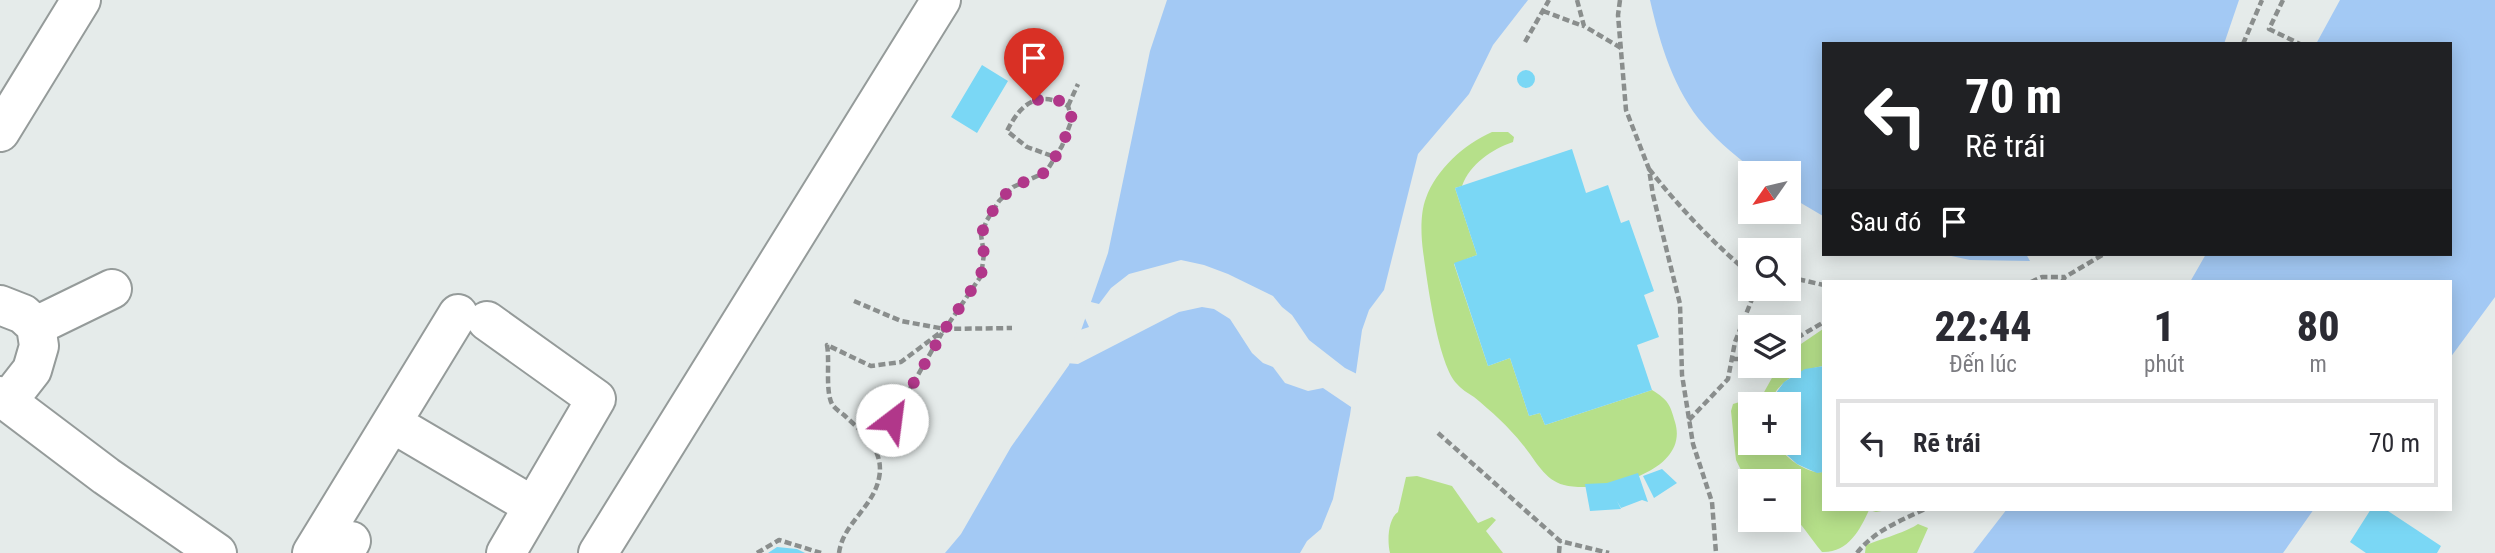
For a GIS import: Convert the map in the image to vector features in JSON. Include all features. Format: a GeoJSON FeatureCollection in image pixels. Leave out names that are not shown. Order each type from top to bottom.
{"type":"FeatureCollection","features":[{"type":"Feature","properties":{"kind":"street"},"geometry":{"type":"LineString","coordinates":[[0,132],[81,0]]}},
{"type":"Feature","properties":{"kind":"street"},"geometry":{"type":"LineString","coordinates":[[598,553],[941,0]]}},
{"type":"Feature","properties":{"kind":"street"},"geometry":{"type":"LineString","coordinates":[[36,326],[112,289]]}},
{"type":"Feature","properties":{"kind":"street"},"geometry":{"type":"LineString","coordinates":[[0,305],[23,314],[36,326],[39,346],[32,370],[4,399],[106,476],[217,553]]}},
{"type":"Feature","properties":{"kind":"street"},"geometry":{"type":"LineString","coordinates":[[312,553],[392,423],[473,318],[596,399],[506,553]]}},
{"type":"Feature","properties":{"kind":"street"},"geometry":{"type":"LineString","coordinates":[[392,423],[533,506]]}},
{"type":"Feature","properties":{"kind":"path"},"geometry":{"type":"LineString","coordinates":[[1525,43],[1549,0]]}},
{"type":"Feature","properties":{"kind":"path"},"geometry":{"type":"LineString","coordinates":[[1577,0],[1584,26]]}},
{"type":"Feature","properties":{"kind":"path"},"geometry":{"type":"LineString","coordinates":[[1620,0],[1618,15],[1626,110],[1650,169],[1653,195],[1680,304],[1682,375],[1693,444],[1712,502],[1716,553]]}},
{"type":"Feature","properties":{"kind":"path"},"geometry":{"type":"LineString","coordinates":[[2244,42],[2262,0]]}},
{"type":"Feature","properties":{"kind":"path"},"geometry":{"type":"LineString","coordinates":[[2283,0],[2269,29],[2296,42]]}},
{"type":"Feature","properties":{"kind":"path"},"geometry":{"type":"LineString","coordinates":[[1543,11],[1584,26],[1621,48]]}},
{"type":"Feature","properties":{"kind":"path"},"geometry":{"type":"LineString","coordinates":[[872,444],[892,420],[945,329],[981,276],[984,254],[981,235],[999,201],[1013,187],[1046,172],[1062,146],[1072,119],[1068,106],[1078,84]]}},
{"type":"Feature","properties":{"kind":"path"},"geometry":{"type":"LineString","coordinates":[[1055,157],[1027,147],[1007,131],[1017,111],[1034,100],[1056,99],[1068,106]]}},
{"type":"Feature","properties":{"kind":"path"},"geometry":{"type":"LineString","coordinates":[[1650,169],[1686,215],[1738,264]]}},
{"type":"Feature","properties":{"kind":"path"},"geometry":{"type":"LineString","coordinates":[[2035,280],[2042,277],[2063,280],[2101,256]]}},
{"type":"Feature","properties":{"kind":"path"},"geometry":{"type":"LineString","coordinates":[[1801,280],[1822,285]]}},
{"type":"Feature","properties":{"kind":"path"},"geometry":{"type":"LineString","coordinates":[[854,301],[901,321],[945,329],[1012,328]]}},
{"type":"Feature","properties":{"kind":"path"},"geometry":{"type":"LineString","coordinates":[[1689,420],[1728,379],[1735,342],[1751,301]]}},
{"type":"Feature","properties":{"kind":"path"},"geometry":{"type":"LineString","coordinates":[[1801,335],[1822,323]]}},
{"type":"Feature","properties":{"kind":"path"},"geometry":{"type":"LineString","coordinates":[[839,553],[848,528],[862,514],[880,476],[878,454],[872,444],[832,405],[827,384],[830,364],[827,345],[871,366],[901,362],[945,329]]}},
{"type":"Feature","properties":{"kind":"path"},"geometry":{"type":"LineString","coordinates":[[1732,359],[1738,359]]}},
{"type":"Feature","properties":{"kind":"path"},"geometry":{"type":"LineString","coordinates":[[1438,433],[1560,541],[1609,553]]}},
{"type":"Feature","properties":{"kind":"path"},"geometry":{"type":"LineString","coordinates":[[1857,553],[1885,528],[1921,511]]}},
{"type":"Feature","properties":{"kind":"path"},"geometry":{"type":"LineString","coordinates":[[757,553],[779,540],[821,553]]}},
{"type":"Feature","properties":{"kind":"path"},"geometry":{"type":"LineString","coordinates":[[1559,553],[1560,541]]}},
{"type":"Feature","properties":{"kind":"green space"},"geometry":{"type":"Polygon","coordinates":[[[1492,132],[1508,132],[1514,137],[1513,142],[1483,158],[1470,171],[1462,186],[1455,188],[1477,255],[1454,264],[1488,366],[1510,358],[1529,416],[1540,413],[1545,425],[1652,390],[1668,403],[1672,411],[1676,440],[1669,455],[1656,467],[1638,476],[1618,483],[1579,487],[1564,485],[1551,479],[1518,438],[1461,388],[1450,374],[1439,341],[1431,301],[1422,245],[1423,210],[1431,188],[1444,168],[1471,143],[1492,132]]]}},
{"type":"Feature","properties":{"kind":"green space"},"geometry":{"type":"Polygon","coordinates":[[[1822,330],[1822,366],[1801,372],[1801,344],[1822,330]]]}},
{"type":"Feature","properties":{"kind":"green space"},"geometry":{"type":"Polygon","coordinates":[[[1772,378],[1790,378],[1776,392],[1764,392],[1772,378]]]}},
{"type":"Feature","properties":{"kind":"green space"},"geometry":{"type":"Polygon","coordinates":[[[1738,402],[1738,455],[1785,455],[1810,470],[1822,472],[1822,511],[1869,511],[1852,539],[1839,549],[1822,552],[1801,525],[1801,469],[1740,469],[1736,460],[1731,411],[1733,404],[1738,402]]]}},
{"type":"Feature","properties":{"kind":"green space"},"geometry":{"type":"Polygon","coordinates":[[[1417,476],[1452,486],[1478,523],[1492,517],[1496,520],[1486,531],[1503,553],[1390,553],[1390,525],[1398,512],[1406,477],[1417,476]]]}},
{"type":"Feature","properties":{"kind":"green space"},"geometry":{"type":"Polygon","coordinates":[[[1918,524],[1928,528],[1917,553],[1865,553],[1866,545],[1918,524]]]}},
{"type":"Feature","properties":{"kind":"water"},"geometry":{"type":"Polygon","coordinates":[[[1167,0],[1528,0],[1493,45],[1469,94],[1418,154],[1384,290],[1369,310],[1362,330],[1350,415],[1333,499],[1321,529],[1307,541],[1300,553],[945,553],[961,534],[1011,447],[1069,365],[1108,253],[1150,51],[1167,0]]]}},
{"type":"Feature","properties":{"kind":"water"},"geometry":{"type":"Polygon","coordinates":[[[1650,0],[2239,0],[2225,42],[1822,42],[1822,215],[1801,203],[1801,161],[1743,161],[1693,112],[1670,66],[1650,0]]]}},
{"type":"Feature","properties":{"kind":"water"},"geometry":{"type":"Polygon","coordinates":[[[2340,0],[2495,0],[2495,297],[2452,355],[2452,280],[2191,280],[2205,256],[2452,256],[2452,42],[2317,42],[2340,0]]]}},
{"type":"Feature","properties":{"kind":"water"},"geometry":{"type":"Polygon","coordinates":[[[1951,256],[2027,256],[2030,261],[1970,260],[1951,256]]]}},
{"type":"Feature","properties":{"kind":"water"},"geometry":{"type":"Polygon","coordinates":[[[2005,511],[2313,511],[2283,553],[1973,553],[2005,511]]]}},
{"type":"Feature","properties":{"kind":"pier"},"geometry":{"type":"Polygon","coordinates":[[[1181,260],[1228,274],[1273,296],[1292,315],[1309,340],[1345,368],[1359,375],[1354,409],[1323,388],[1308,391],[1285,383],[1273,367],[1263,363],[1252,353],[1230,319],[1214,309],[1202,307],[1179,312],[1078,364],[1066,363],[1077,331],[1089,327],[1084,316],[1082,317],[1087,301],[1099,304],[1111,288],[1129,274],[1181,260]]]}},
{"type":"Feature","properties":{"kind":"building"},"geometry":{"type":"Polygon","coordinates":[[[982,65],[1008,81],[977,133],[951,117],[982,65]]]}},
{"type":"Feature","properties":{"kind":"building"},"geometry":{"type":"Polygon","coordinates":[[[1526,70],[1532,73],[1535,79],[1532,85],[1526,88],[1520,85],[1517,79],[1520,73],[1526,70]]]}},
{"type":"Feature","properties":{"kind":"building"},"geometry":{"type":"Polygon","coordinates":[[[1572,149],[1586,193],[1608,185],[1621,223],[1629,220],[1654,291],[1644,295],[1659,337],[1637,345],[1652,390],[1545,425],[1540,413],[1529,416],[1510,358],[1488,366],[1454,263],[1477,255],[1455,188],[1572,149]]]}},
{"type":"Feature","properties":{"kind":"building"},"geometry":{"type":"Polygon","coordinates":[[[1822,366],[1822,472],[1817,473],[1797,464],[1787,455],[1801,455],[1801,392],[1777,392],[1790,378],[1801,378],[1801,371],[1822,366]]]}},
{"type":"Feature","properties":{"kind":"building"},"geometry":{"type":"Polygon","coordinates":[[[1662,469],[1677,483],[1654,498],[1643,476],[1662,469]]]}},
{"type":"Feature","properties":{"kind":"building"},"geometry":{"type":"Polygon","coordinates":[[[1638,473],[1648,502],[1642,500],[1621,508],[1617,501],[1621,509],[1590,511],[1585,484],[1607,483],[1638,473]]]}},
{"type":"Feature","properties":{"kind":"building"},"geometry":{"type":"Polygon","coordinates":[[[2370,511],[2388,511],[2441,546],[2437,553],[2366,553],[2350,542],[2370,511]]]}},
{"type":"Feature","properties":{"kind":"building"},"geometry":{"type":"Polygon","coordinates":[[[777,547],[797,549],[805,553],[768,553],[777,547]]]}},
{"type":"Feature","properties":{"kind":"route"},"geometry":{"type":"LineString","coordinates":[[892,420],[945,329],[981,276],[984,254],[981,235],[987,220],[999,201],[1013,187],[1046,172],[1062,146],[1072,119],[1068,106],[1056,99],[1034,100]]}}]}
